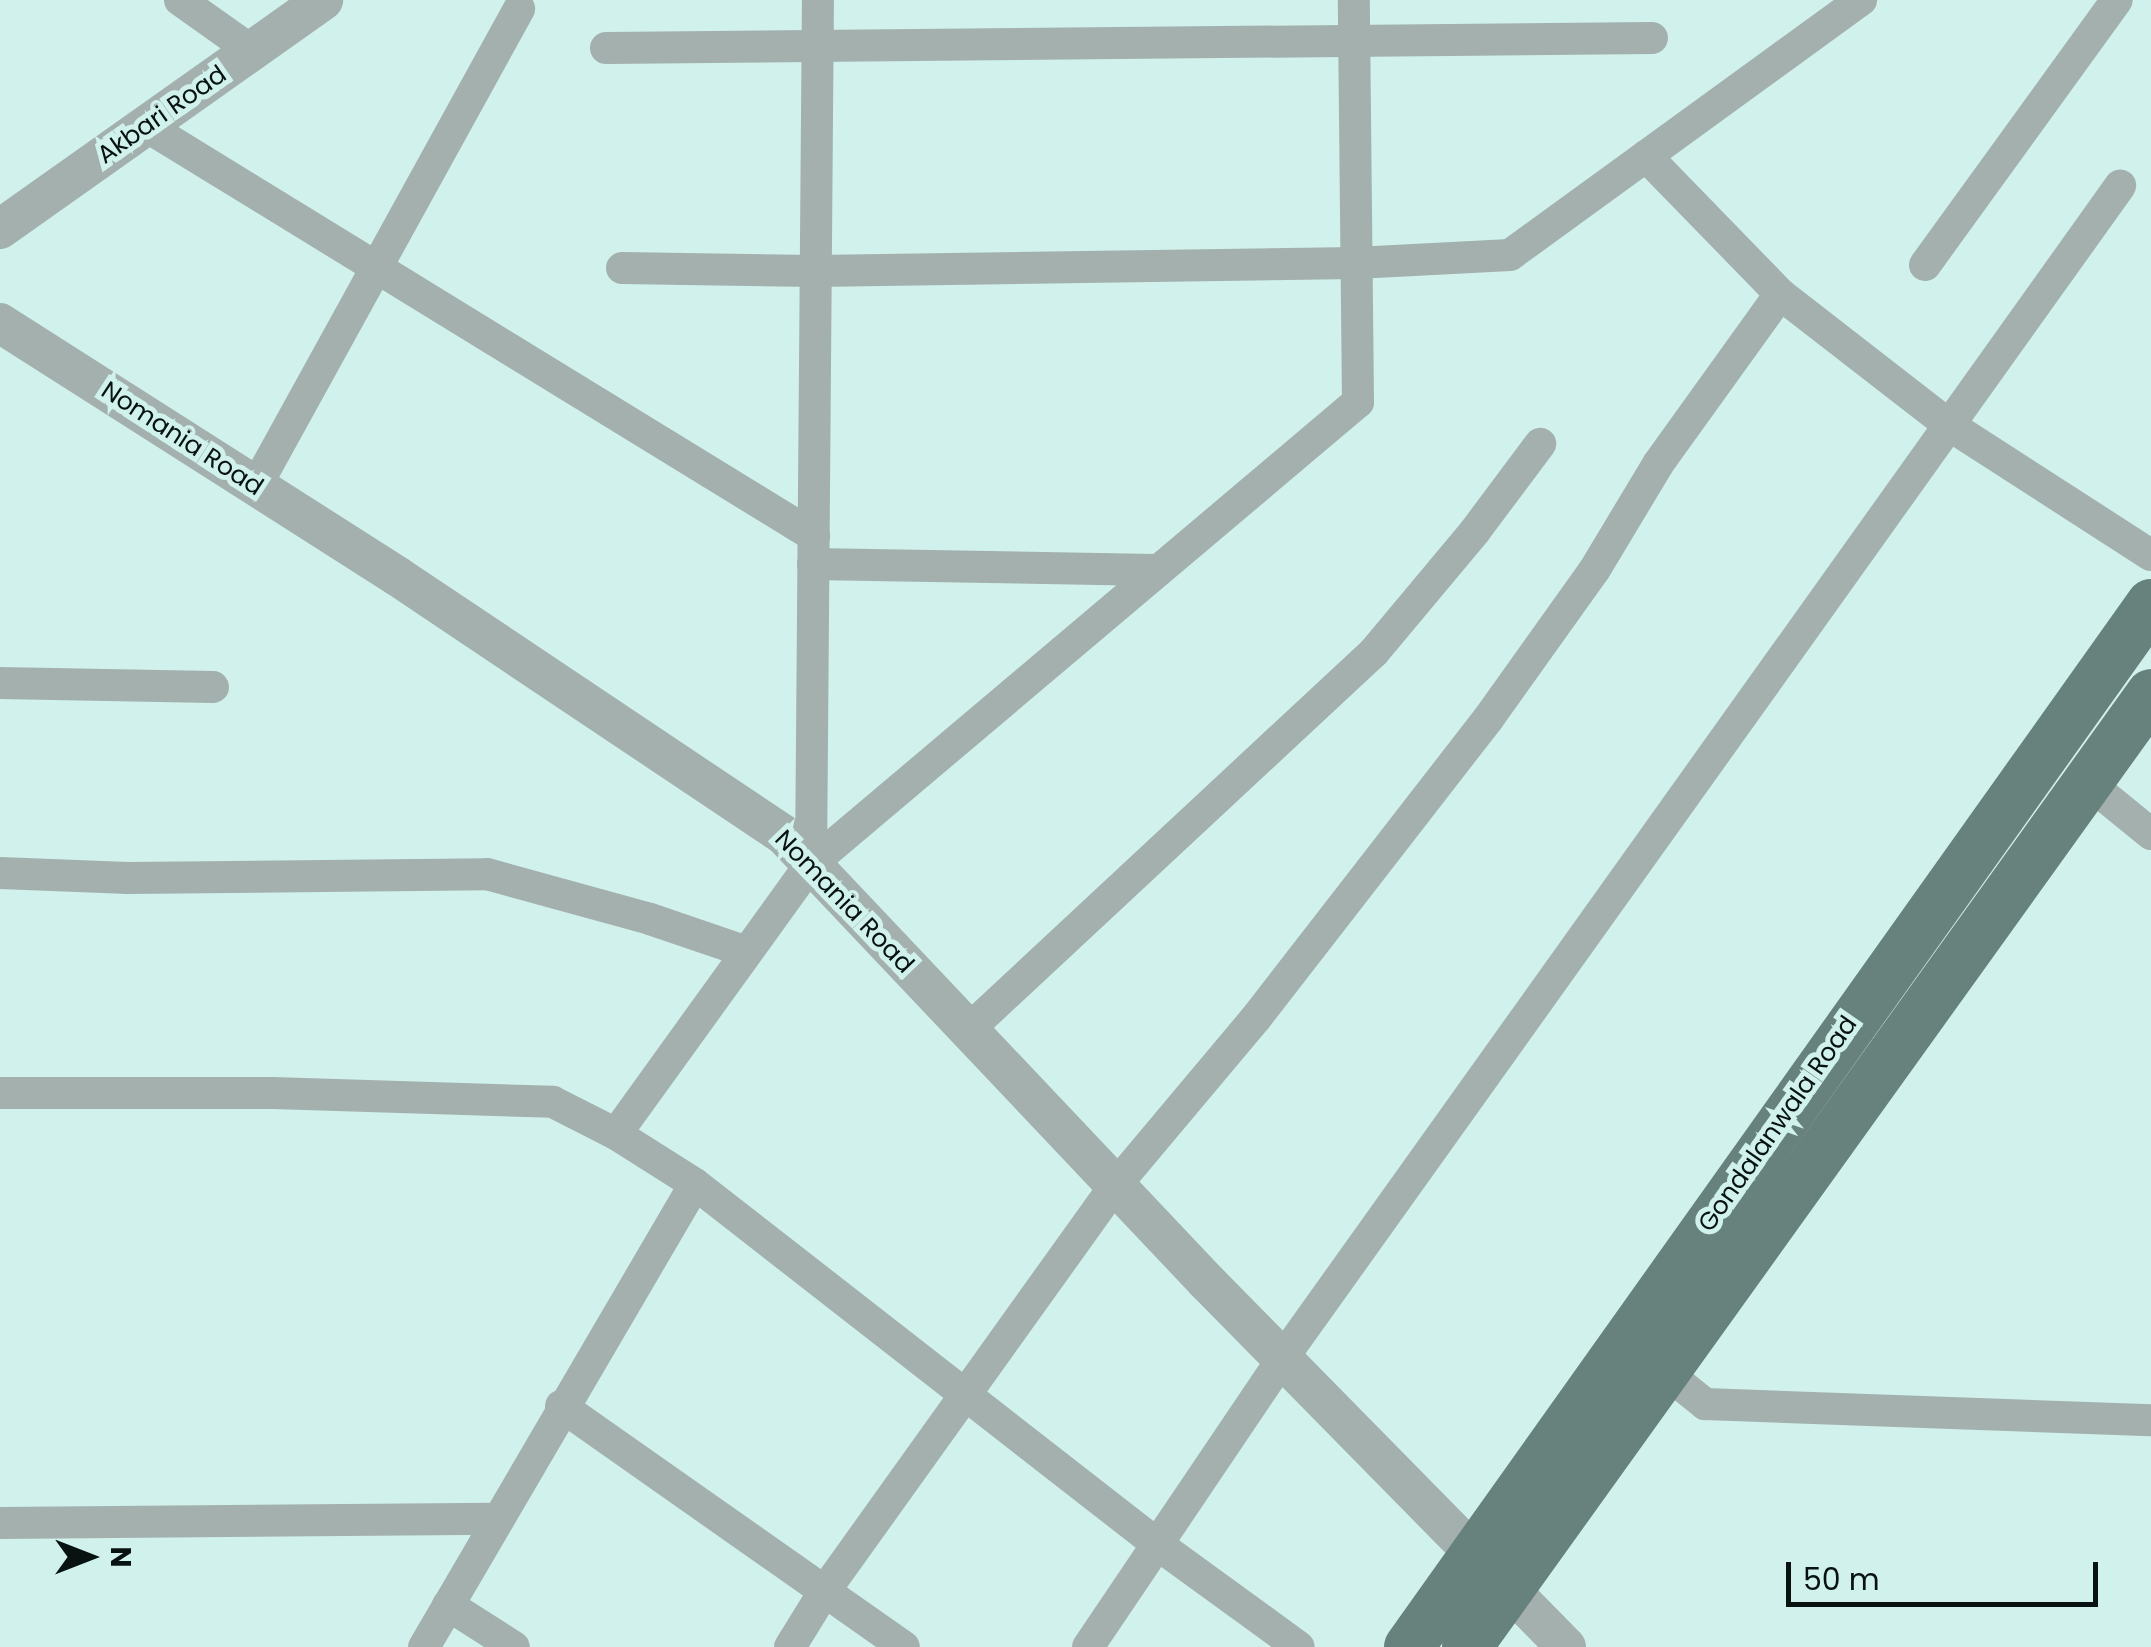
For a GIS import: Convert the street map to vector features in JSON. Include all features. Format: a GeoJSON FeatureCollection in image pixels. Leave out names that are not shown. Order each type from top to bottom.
{"type":"FeatureCollection","features":[{"type":"Feature","properties":{"kind":"main road","name":"Gondalanwala Road"},"geometry":{"type":"LineString","coordinates":[[1467,1647],[1489,1571],[2151,604]]}},
{"type":"Feature","properties":{"kind":"main road","name":"Gondalanwala Road"},"geometry":{"type":"LineString","coordinates":[[1409,1647],[1489,1571],[1664,1371],[2151,694]]}},
{"type":"Feature","properties":{"kind":"street"},"geometry":{"type":"LineString","coordinates":[[180,0],[252,50]]}},
{"type":"Feature","properties":{"kind":"street","name":"Akbari Road"},"geometry":{"type":"LineString","coordinates":[[0,229],[323,0]]}},
{"type":"Feature","properties":{"kind":"street"},"geometry":{"type":"LineString","coordinates":[[811,864],[818,0]]}},
{"type":"Feature","properties":{"kind":"street"},"geometry":{"type":"LineString","coordinates":[[616,1134],[811,864],[1154,570],[1358,402],[1354,0]]}},
{"type":"Feature","properties":{"kind":"street"},"geometry":{"type":"LineString","coordinates":[[622,268],[815,271],[1356,263],[1510,255],[1861,0]]}},
{"type":"Feature","properties":{"kind":"street"},"geometry":{"type":"LineString","coordinates":[[1925,265],[2117,0]]}},
{"type":"Feature","properties":{"kind":"street"},"geometry":{"type":"LineString","coordinates":[[256,486],[519,9]]}},
{"type":"Feature","properties":{"kind":"street"},"geometry":{"type":"LineString","coordinates":[[606,48],[1652,38]]}},
{"type":"Feature","properties":{"kind":"street"},"geometry":{"type":"LineString","coordinates":[[146,126],[814,550],[1154,570]]}},
{"type":"Feature","properties":{"kind":"street"},"geometry":{"type":"LineString","coordinates":[[1646,156],[1780,294],[1949,425],[2151,555]]}},
{"type":"Feature","properties":{"kind":"street"},"geometry":{"type":"LineString","coordinates":[[1088,1647],[1282,1359],[2120,186]]}},
{"type":"Feature","properties":{"kind":"street"},"geometry":{"type":"LineString","coordinates":[[790,1647],[824,1592],[1115,1186],[1256,1018],[1424,805],[1595,569],[1658,464],[1780,294]]}},
{"type":"Feature","properties":{"kind":"street","name":"Nomania Road"},"geometry":{"type":"LineString","coordinates":[[0,322],[256,486],[768,825],[811,864],[1115,1186],[1566,1647]]}},
{"type":"Feature","properties":{"kind":"street"},"geometry":{"type":"LineString","coordinates":[[967,1031],[1374,652],[1475,531],[1540,444]]}},
{"type":"Feature","properties":{"kind":"street"},"geometry":{"type":"LineString","coordinates":[[0,683],[213,687]]}},
{"type":"Feature","properties":{"kind":"street"},"geometry":{"type":"LineString","coordinates":[[2086,781],[2151,834]]}},
{"type":"Feature","properties":{"kind":"street"},"geometry":{"type":"LineString","coordinates":[[0,873],[128,878],[487,874],[650,918],[747,952]]}},
{"type":"Feature","properties":{"kind":"street"},"geometry":{"type":"LineString","coordinates":[[0,1093],[273,1093],[553,1102],[616,1134],[694,1184],[1157,1544],[1299,1647]]}},
{"type":"Feature","properties":{"kind":"street"},"geometry":{"type":"LineString","coordinates":[[424,1647],[694,1184]]}},
{"type":"Feature","properties":{"kind":"street"},"geometry":{"type":"LineString","coordinates":[[1664,1371],[1706,1404],[2151,1420]]}},
{"type":"Feature","properties":{"kind":"street"},"geometry":{"type":"LineString","coordinates":[[562,1406],[904,1647]]}},
{"type":"Feature","properties":{"kind":"street"},"geometry":{"type":"LineString","coordinates":[[0,1523],[496,1519]]}},
{"type":"Feature","properties":{"kind":"street"},"geometry":{"type":"LineString","coordinates":[[448,1605],[514,1647]]}}]}
